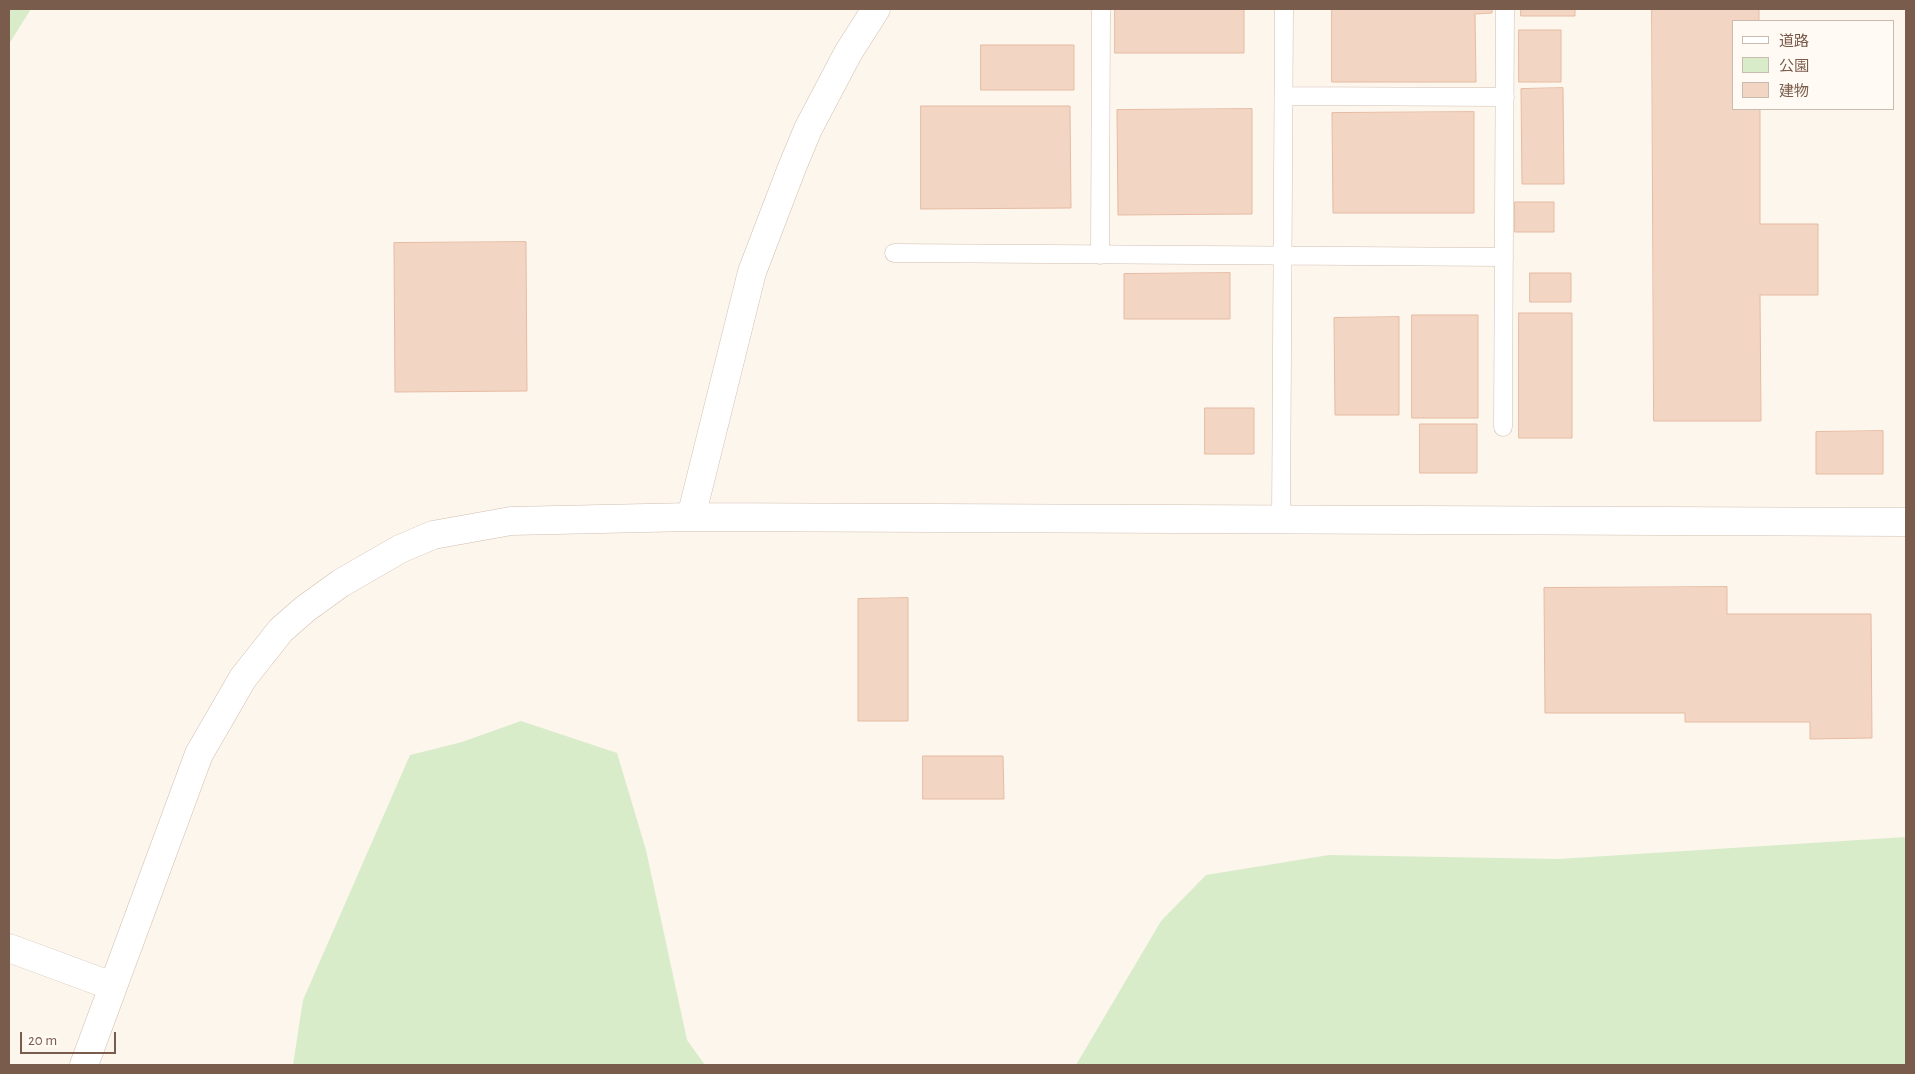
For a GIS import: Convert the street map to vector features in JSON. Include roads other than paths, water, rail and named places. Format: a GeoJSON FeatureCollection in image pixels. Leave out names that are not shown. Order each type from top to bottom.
{"type":"FeatureCollection","features":[{"type":"Feature","properties":{"kind":"street"},"geometry":{"type":"LineString","coordinates":[[691,517],[752,272],[790,170],[808,128],[848,53],[876,9]]}},
{"type":"Feature","properties":{"kind":"street"},"geometry":{"type":"LineString","coordinates":[[84,1065],[199,754],[243,678],[280,630],[305,609],[341,583],[400,550],[433,535],[511,521],[691,517],[1906,522]]}},
{"type":"Feature","properties":{"kind":"street"},"geometry":{"type":"LineString","coordinates":[[9,948],[112,986]]}},
{"type":"Feature","properties":{"kind":"lane"},"geometry":{"type":"LineString","coordinates":[[1100,255],[1101,9]]}},
{"type":"Feature","properties":{"kind":"lane"},"geometry":{"type":"LineString","coordinates":[[1281,520],[1284,9]]}},
{"type":"Feature","properties":{"kind":"lane"},"geometry":{"type":"LineString","coordinates":[[1503,427],[1505,9]]}},
{"type":"Feature","properties":{"kind":"lane"},"geometry":{"type":"LineString","coordinates":[[1284,96],[1505,96]]}},
{"type":"Feature","properties":{"kind":"lane"},"geometry":{"type":"LineString","coordinates":[[894,253],[1504,257]]}}]}
